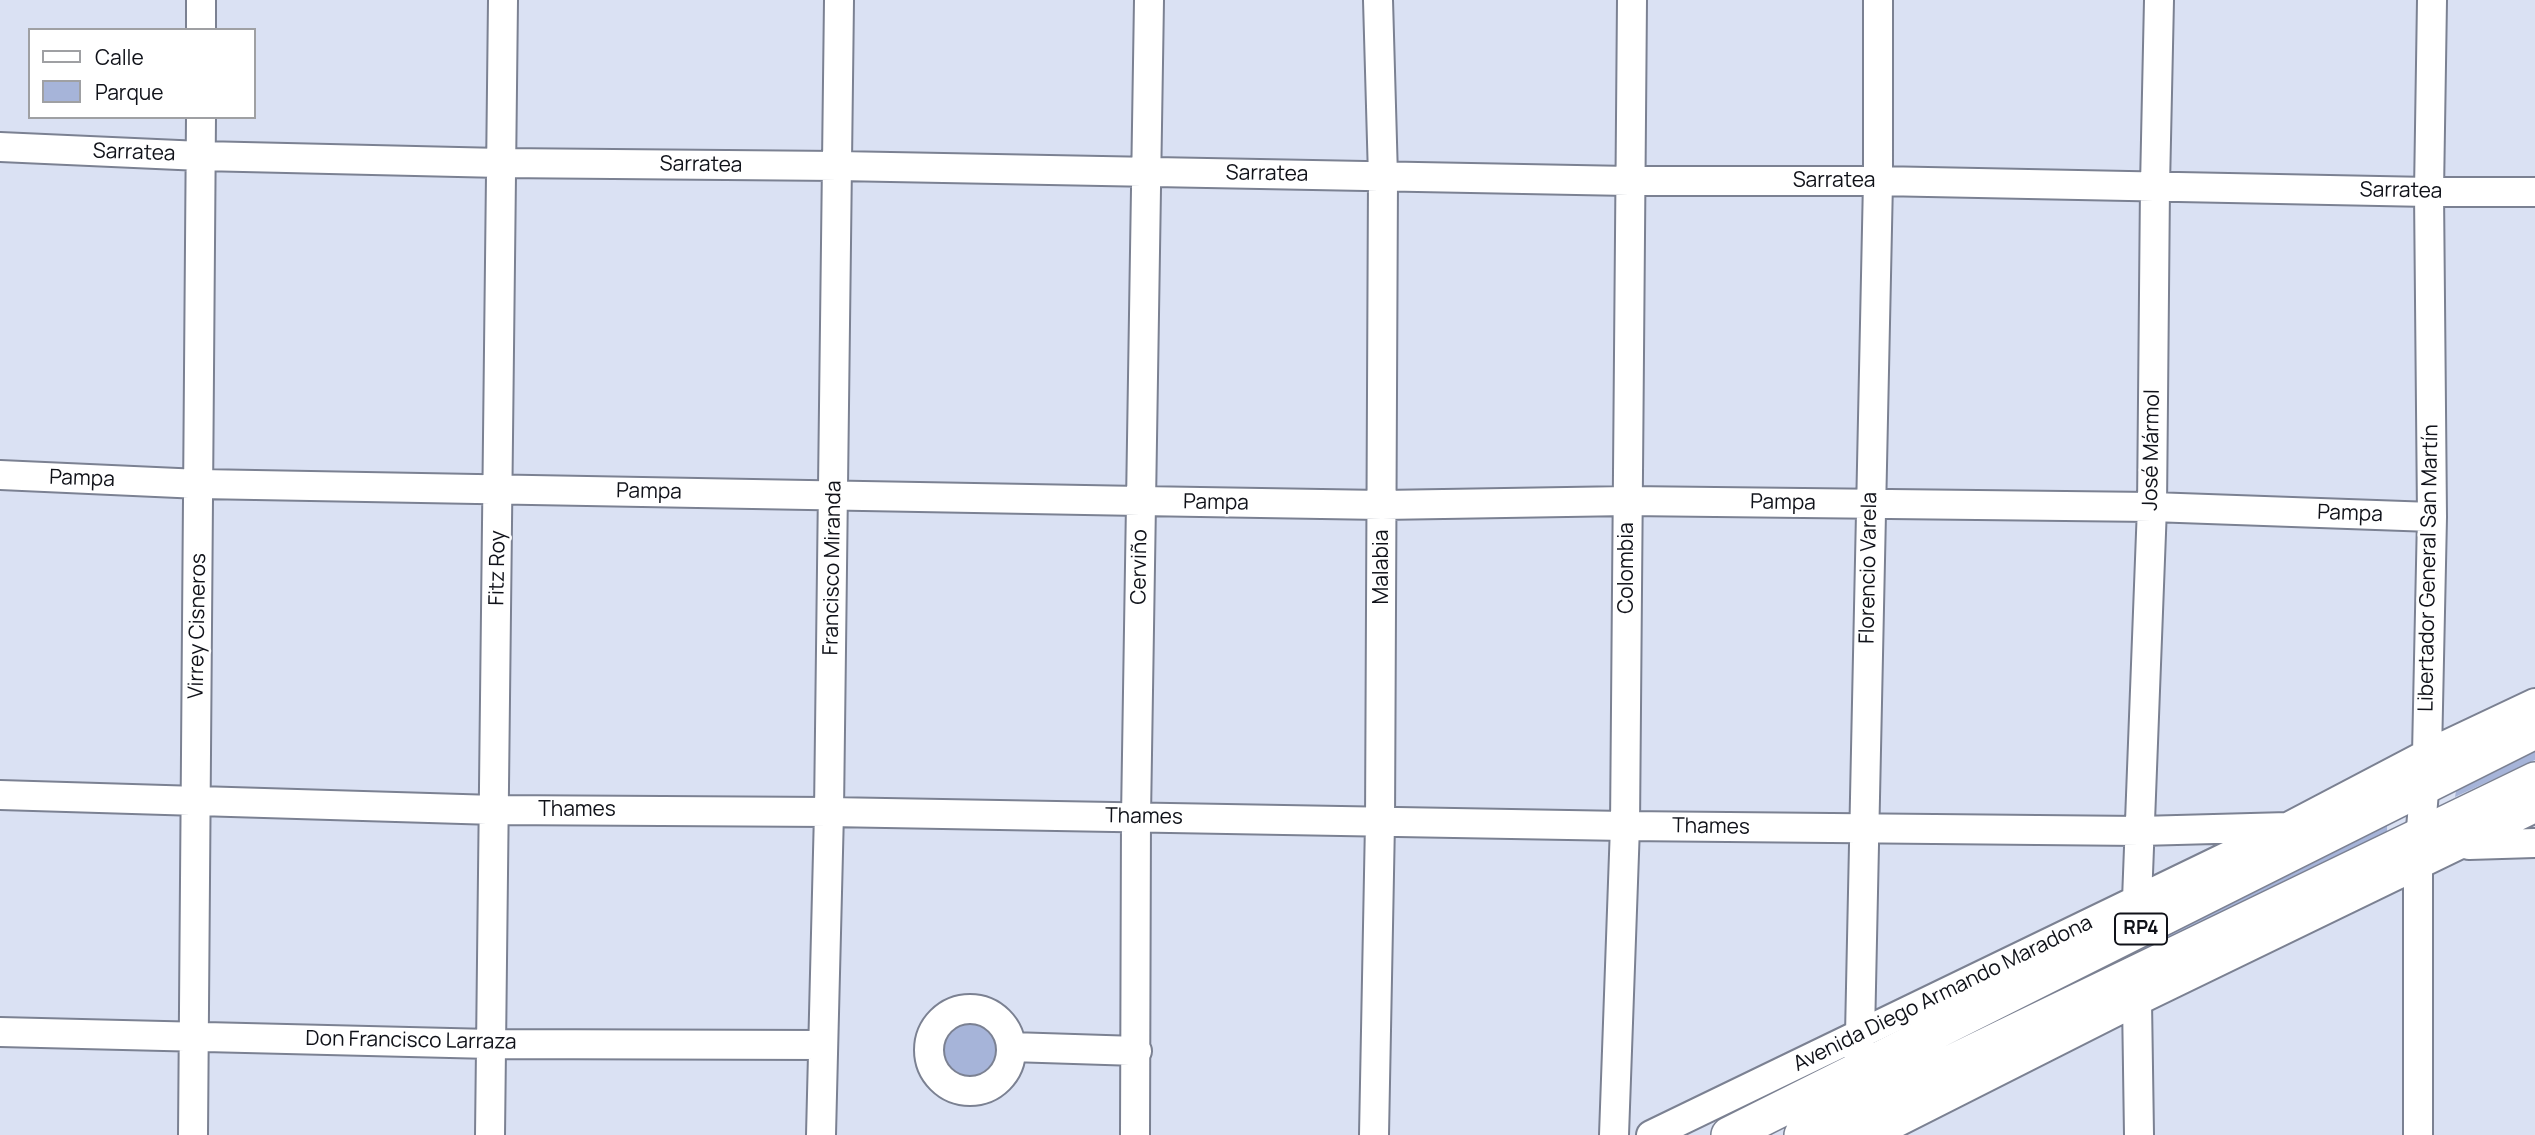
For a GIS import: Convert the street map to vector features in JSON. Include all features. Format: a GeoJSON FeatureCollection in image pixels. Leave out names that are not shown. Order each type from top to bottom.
{"type":"FeatureCollection","features":[{"type":"Feature","properties":{"kind":"main road","name":"Avenida Diego Armando Maradona"},"geometry":{"type":"LineString","coordinates":[[1729,1135],[1858,1072],[2426,770],[2535,731]]}},
{"type":"Feature","properties":{"kind":"main road","name":"RP4"},"geometry":{"type":"LineString","coordinates":[[1802,1135],[1861,1126],[2005,1036],[2224,932],[2419,851],[2535,780]]}},
{"type":"Feature","properties":{"kind":"main road"},"geometry":{"type":"LineString","coordinates":[[2005,1036],[2137,1001],[2224,932]]}},
{"type":"Feature","properties":{"kind":"street"},"geometry":{"type":"LineString","coordinates":[[201,0],[201,28]]}},
{"type":"Feature","properties":{"kind":"street","name":"Fitz Roy"},"geometry":{"type":"LineString","coordinates":[[489,1135],[503,0]]}},
{"type":"Feature","properties":{"kind":"street","name":"Francisco Miranda"},"geometry":{"type":"LineString","coordinates":[[821,1135],[830,812],[839,0]]}},
{"type":"Feature","properties":{"kind":"street","name":"Cerviño"},"geometry":{"type":"LineString","coordinates":[[1135,1135],[1136,817],[1149,0]]}},
{"type":"Feature","properties":{"kind":"street","name":"Malabia"},"geometry":{"type":"LineString","coordinates":[[1374,1135],[1382,505],[1383,177],[1378,0]]}},
{"type":"Feature","properties":{"kind":"street","name":"Colombia"},"geometry":{"type":"LineString","coordinates":[[1614,1135],[1625,826],[1632,0]]}},
{"type":"Feature","properties":{"kind":"street","name":"Florencio Varela"},"geometry":{"type":"LineString","coordinates":[[1861,1126],[1858,1072],[1878,181],[1878,0]]}},
{"type":"Feature","properties":{"kind":"street","name":"José Mármol"},"geometry":{"type":"LineString","coordinates":[[2137,900],[2152,507],[2159,0]]}},
{"type":"Feature","properties":{"kind":"street","name":"Libertador General San Martín"},"geometry":{"type":"LineString","coordinates":[[2418,1135],[2419,851],[2426,770],[2432,517],[2429,192],[2432,0]]}},
{"type":"Feature","properties":{"kind":"street","name":"Virrey Cisneros"},"geometry":{"type":"LineString","coordinates":[[192,1135],[200,484],[201,119]]}},
{"type":"Feature","properties":{"kind":"street","name":"Sarratea"},"geometry":{"type":"LineString","coordinates":[[0,147],[201,156],[501,163],[2535,192]]}},
{"type":"Feature","properties":{"kind":"street","name":"Pampa"},"geometry":{"type":"LineString","coordinates":[[0,475],[200,484],[1140,502],[1382,505],[1628,501],[2152,507],[2432,517]]}},
{"type":"Feature","properties":{"kind":"street","name":"Avenida Diego Armando Maradona"},"geometry":{"type":"LineString","coordinates":[[1651,1135],[2288,827],[2426,770],[2535,703]]}},
{"type":"Feature","properties":{"kind":"street","name":"Thames"},"geometry":{"type":"LineString","coordinates":[[0,795],[495,810],[830,812],[1625,826],[2140,831],[2288,827]]}},
{"type":"Feature","properties":{"kind":"street"},"geometry":{"type":"LineString","coordinates":[[2459,845],[2535,808]]}},
{"type":"Feature","properties":{"kind":"street"},"geometry":{"type":"LineString","coordinates":[[1861,1126],[2137,1001],[2419,851],[2459,845],[2535,844]]}},
{"type":"Feature","properties":{"kind":"street"},"geometry":{"type":"LineString","coordinates":[[2137,1001],[2139,1135]]}},
{"type":"Feature","properties":{"kind":"street","name":"Don Francisco Larraza"},"geometry":{"type":"LineString","coordinates":[[0,1032],[491,1044],[823,1045]]}},
{"type":"Feature","properties":{"kind":"street"},"geometry":{"type":"LineString","coordinates":[[1011,1046],[1137,1051]]}},
{"type":"Feature","properties":{"kind":"green space"},"geometry":{"type":"Polygon","coordinates":[[[2535,748],[2535,760],[2455,797],[2457,785],[2535,748]]]}},
{"type":"Feature","properties":{"kind":"green space"},"geometry":{"type":"Polygon","coordinates":[[[2387,821],[2387,833],[1904,1076],[1899,1065],[2387,821]]]}},
{"type":"Feature","properties":{"kind":"green space"},"geometry":{"type":"Polygon","coordinates":[[[970,1021],[981,1023],[990,1029],[996,1038],[996,1060],[990,1069],[981,1075],[970,1077],[959,1075],[950,1069],[944,1060],[942,1049],[944,1038],[950,1029],[959,1023],[970,1021]]]}}]}
